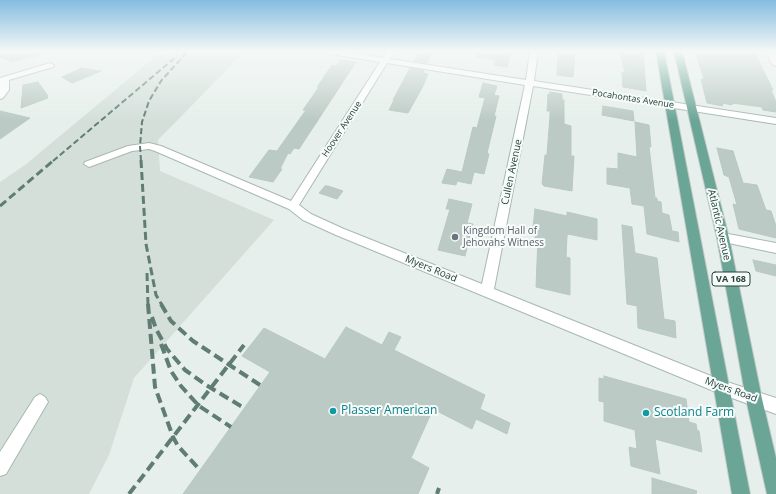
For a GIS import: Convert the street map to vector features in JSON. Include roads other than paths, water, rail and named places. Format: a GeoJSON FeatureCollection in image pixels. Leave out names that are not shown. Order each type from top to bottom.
{"type":"FeatureCollection","features":[{"type":"Feature","properties":{"kind":"main road","name":"VA 168"},"geometry":{"type":"LineString","coordinates":[[664,74],[741,494]]}},
{"type":"Feature","properties":{"kind":"main road","name":"Atlantic Avenue"},"geometry":{"type":"LineString","coordinates":[[683,74],[723,238],[754,399],[776,494]]}},
{"type":"Feature","properties":{"kind":"street"},"geometry":{"type":"LineString","coordinates":[[0,96],[5,90],[3,80],[22,74]]}},
{"type":"Feature","properties":{"kind":"street","name":"Hoover Avenue"},"geometry":{"type":"LineString","coordinates":[[293,206],[378,74]]}},
{"type":"Feature","properties":{"kind":"street","name":"Pocahontas Avenue"},"geometry":{"type":"LineString","coordinates":[[476,74],[691,109],[776,121]]}},
{"type":"Feature","properties":{"kind":"street","name":"Cullen Avenue"},"geometry":{"type":"LineString","coordinates":[[487,291],[531,74]]}},
{"type":"Feature","properties":{"kind":"street","name":"Myers Road"},"geometry":{"type":"LineString","coordinates":[[89,164],[119,152],[140,146],[158,148],[293,206],[307,217],[340,232],[721,387],[776,406]]}},
{"type":"Feature","properties":{"kind":"street"},"geometry":{"type":"LineString","coordinates":[[723,238],[776,248]]}},
{"type":"Feature","properties":{"kind":"street"},"geometry":{"type":"LineString","coordinates":[[0,468],[40,402]]}},
{"type":"Feature","properties":{"kind":"railway"},"geometry":{"type":"LineString","coordinates":[[53,161],[156,74]]}},
{"type":"Feature","properties":{"kind":"railway"},"geometry":{"type":"LineString","coordinates":[[141,161],[140,146],[142,122],[149,101],[161,81],[167,74]]}},
{"type":"Feature","properties":{"kind":"railway"},"geometry":{"type":"LineString","coordinates":[[0,206],[54,160]]}},
{"type":"Feature","properties":{"kind":"railway"},"geometry":{"type":"LineString","coordinates":[[141,160],[146,244],[156,295],[162,305]]}},
{"type":"Feature","properties":{"kind":"railway"},"geometry":{"type":"LineString","coordinates":[[147,273],[148,305]]}},
{"type":"Feature","properties":{"kind":"railway"},"geometry":{"type":"LineString","coordinates":[[148,304],[155,387],[173,437]]}},
{"type":"Feature","properties":{"kind":"railway"},"geometry":{"type":"LineString","coordinates":[[161,304],[171,321],[193,341],[229,365]]}},
{"type":"Feature","properties":{"kind":"railway"},"geometry":{"type":"LineString","coordinates":[[152,317],[156,329],[167,349],[185,370],[211,388]]}},
{"type":"Feature","properties":{"kind":"railway"},"geometry":{"type":"LineString","coordinates":[[161,344],[171,371],[181,386],[198,405]]}},
{"type":"Feature","properties":{"kind":"railway"},"geometry":{"type":"LineString","coordinates":[[229,365],[244,345]]}},
{"type":"Feature","properties":{"kind":"railway"},"geometry":{"type":"LineString","coordinates":[[211,388],[229,365]]}},
{"type":"Feature","properties":{"kind":"railway"},"geometry":{"type":"LineString","coordinates":[[229,365],[260,385]]}},
{"type":"Feature","properties":{"kind":"railway"},"geometry":{"type":"LineString","coordinates":[[198,405],[211,388]]}},
{"type":"Feature","properties":{"kind":"railway"},"geometry":{"type":"LineString","coordinates":[[211,388],[244,408]]}},
{"type":"Feature","properties":{"kind":"railway"},"geometry":{"type":"LineString","coordinates":[[173,437],[198,405]]}},
{"type":"Feature","properties":{"kind":"railway"},"geometry":{"type":"LineString","coordinates":[[198,405],[231,427]]}},
{"type":"Feature","properties":{"kind":"railway"},"geometry":{"type":"LineString","coordinates":[[129,494],[173,437]]}},
{"type":"Feature","properties":{"kind":"railway"},"geometry":{"type":"LineString","coordinates":[[173,437],[178,446],[200,470]]}},
{"type":"Feature","properties":{"kind":"railway"},"geometry":{"type":"LineString","coordinates":[[437,494],[439,488]]}},
{"type":"Feature","properties":{"kind":"place","name":"Kingdom Hall of Jehovahs Witness"},"geometry":{"type":"Point","coordinates":[455,237]}},
{"type":"Feature","properties":{"kind":"place","name":"Plasser American"},"geometry":{"type":"Point","coordinates":[333,411]}},
{"type":"Feature","properties":{"kind":"place","name":"Scotland Farm"},"geometry":{"type":"Point","coordinates":[646,413]}}]}
